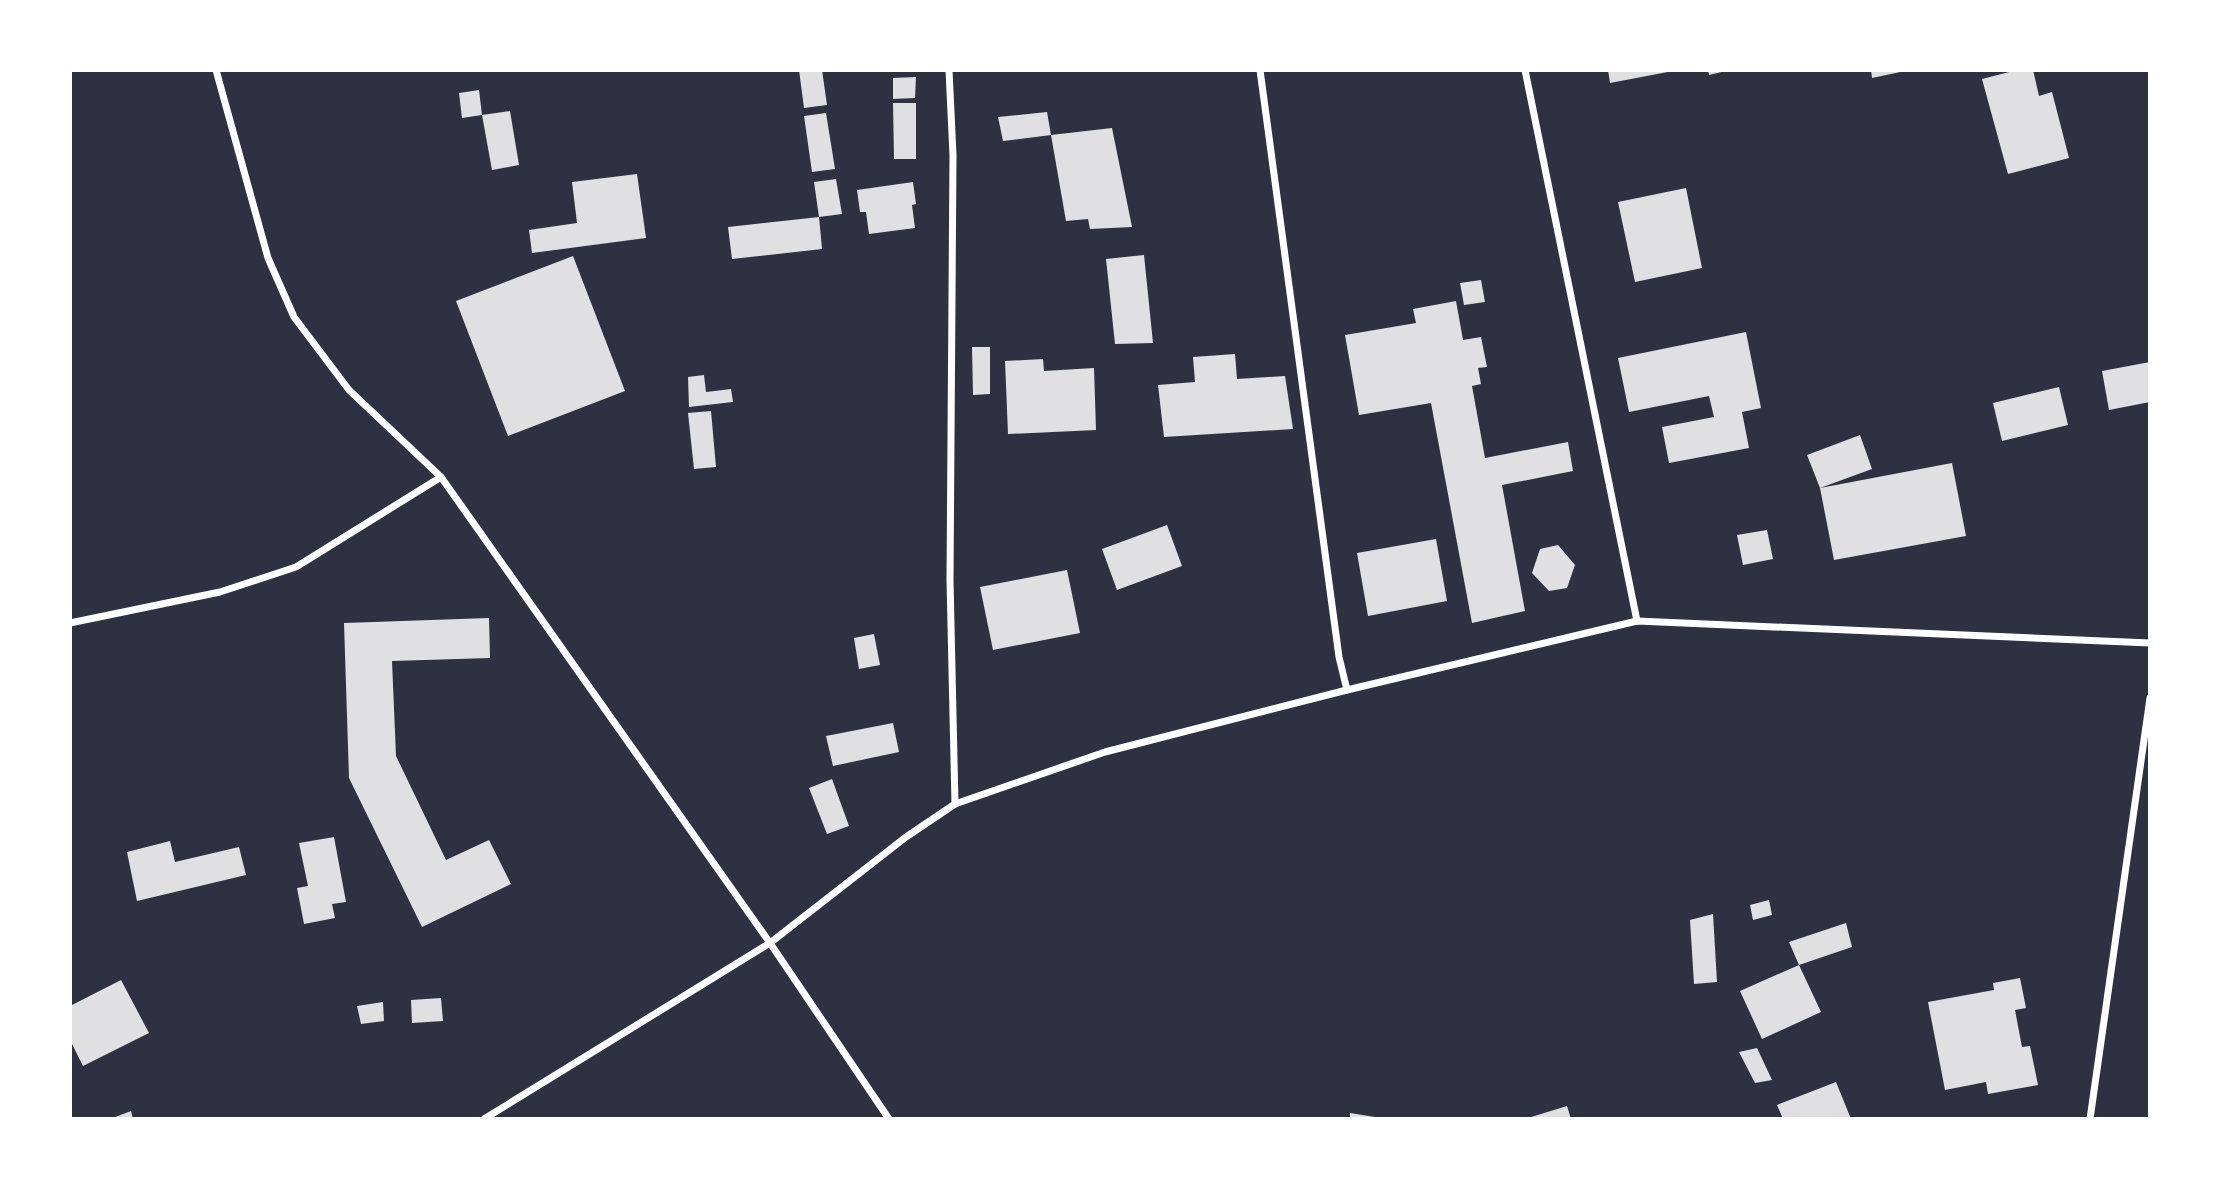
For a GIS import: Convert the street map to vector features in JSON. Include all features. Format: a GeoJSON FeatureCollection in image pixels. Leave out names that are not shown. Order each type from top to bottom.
{"type":"FeatureCollection","features":[{"type":"Feature","properties":{"kind":"street"},"geometry":{"type":"LineString","coordinates":[[216,70],[268,258],[294,317],[349,390],[441,477],[770,943],[889,1119]]}},
{"type":"Feature","properties":{"kind":"street"},"geometry":{"type":"LineString","coordinates":[[949,70],[953,155],[950,580],[954,804]]}},
{"type":"Feature","properties":{"kind":"street"},"geometry":{"type":"LineString","coordinates":[[1260,70],[1339,657],[1347,690]]}},
{"type":"Feature","properties":{"kind":"street"},"geometry":{"type":"LineString","coordinates":[[1525,70],[1637,621]]}},
{"type":"Feature","properties":{"kind":"street"},"geometry":{"type":"LineString","coordinates":[[70,623],[220,592],[296,567],[441,477]]}},
{"type":"Feature","properties":{"kind":"street"},"geometry":{"type":"LineString","coordinates":[[484,1119],[770,943],[906,837],[954,804],[1105,752],[1347,690],[1637,621],[2150,643]]}},
{"type":"Feature","properties":{"kind":"street"},"geometry":{"type":"LineString","coordinates":[[2090,1119],[2150,698]]}},
{"type":"Feature","properties":{"kind":"building"},"geometry":{"type":"Polygon","coordinates":[[[799,70],[822,70],[827,105],[804,108],[799,70]]]}},
{"type":"Feature","properties":{"kind":"building"},"geometry":{"type":"Polygon","coordinates":[[[1608,70],[1673,70],[1673,71],[1610,83],[1608,70]]]}},
{"type":"Feature","properties":{"kind":"building"},"geometry":{"type":"Polygon","coordinates":[[[1708,70],[1726,70],[1726,71],[1709,75],[1708,70]]]}},
{"type":"Feature","properties":{"kind":"building"},"geometry":{"type":"Polygon","coordinates":[[[1871,70],[1905,70],[1905,71],[1872,78],[1871,70]]]}},
{"type":"Feature","properties":{"kind":"building"},"geometry":{"type":"Polygon","coordinates":[[[2017,70],[2033,70],[2039,96],[2052,92],[2069,158],[2008,174],[1982,79],[2017,70]]]}},
{"type":"Feature","properties":{"kind":"building"},"geometry":{"type":"Polygon","coordinates":[[[916,77],[915,98],[893,99],[893,78],[916,77]]]}},
{"type":"Feature","properties":{"kind":"building"},"geometry":{"type":"Polygon","coordinates":[[[479,90],[482,115],[462,118],[459,93],[479,90]]]}},
{"type":"Feature","properties":{"kind":"building"},"geometry":{"type":"Polygon","coordinates":[[[893,103],[916,103],[916,159],[894,159],[893,103]]]}},
{"type":"Feature","properties":{"kind":"building"},"geometry":{"type":"Polygon","coordinates":[[[510,111],[519,165],[492,170],[482,115],[510,111]]]}},
{"type":"Feature","properties":{"kind":"building"},"geometry":{"type":"Polygon","coordinates":[[[1047,112],[1051,135],[1003,141],[998,117],[1047,112]]]}},
{"type":"Feature","properties":{"kind":"building"},"geometry":{"type":"Polygon","coordinates":[[[826,113],[835,169],[812,172],[804,116],[826,113]]]}},
{"type":"Feature","properties":{"kind":"building"},"geometry":{"type":"Polygon","coordinates":[[[1112,128],[1132,227],[1090,229],[1088,219],[1066,221],[1051,135],[1112,128]]]}},
{"type":"Feature","properties":{"kind":"building"},"geometry":{"type":"Polygon","coordinates":[[[637,174],[646,238],[532,253],[529,230],[577,223],[572,182],[637,174]]]}},
{"type":"Feature","properties":{"kind":"building"},"geometry":{"type":"Polygon","coordinates":[[[836,179],[842,214],[819,217],[814,182],[836,179]]]}},
{"type":"Feature","properties":{"kind":"building"},"geometry":{"type":"Polygon","coordinates":[[[913,182],[915,228],[869,234],[866,212],[860,212],[857,190],[913,182]]]}},
{"type":"Feature","properties":{"kind":"building"},"geometry":{"type":"Polygon","coordinates":[[[1686,188],[1702,268],[1635,282],[1618,202],[1686,188]]]}},
{"type":"Feature","properties":{"kind":"building"},"geometry":{"type":"Polygon","coordinates":[[[819,217],[822,249],[732,259],[728,227],[819,217]]]}},
{"type":"Feature","properties":{"kind":"building"},"geometry":{"type":"Polygon","coordinates":[[[1144,255],[1153,343],[1115,344],[1106,259],[1144,255]]]}},
{"type":"Feature","properties":{"kind":"building"},"geometry":{"type":"Polygon","coordinates":[[[573,256],[625,391],[508,436],[456,301],[573,256]]]}},
{"type":"Feature","properties":{"kind":"building"},"geometry":{"type":"Polygon","coordinates":[[[1481,280],[1485,302],[1464,305],[1460,283],[1481,280]]]}},
{"type":"Feature","properties":{"kind":"building"},"geometry":{"type":"Polygon","coordinates":[[[1456,301],[1463,340],[1481,337],[1487,367],[1478,368],[1481,384],[1472,386],[1485,458],[1568,442],[1573,471],[1502,485],[1525,611],[1472,623],[1431,403],[1359,415],[1345,335],[1416,323],[1413,309],[1456,301]]]}},
{"type":"Feature","properties":{"kind":"building"},"geometry":{"type":"Polygon","coordinates":[[[1746,332],[1761,408],[1742,412],[1749,448],[1669,463],[1662,427],[1714,417],[1709,396],[1629,412],[1618,358],[1746,332]]]}},
{"type":"Feature","properties":{"kind":"building"},"geometry":{"type":"Polygon","coordinates":[[[972,347],[990,347],[990,394],[973,395],[972,347]]]}},
{"type":"Feature","properties":{"kind":"building"},"geometry":{"type":"Polygon","coordinates":[[[1235,354],[1237,379],[1285,376],[1293,429],[1164,437],[1158,385],[1195,382],[1193,357],[1235,354]]]}},
{"type":"Feature","properties":{"kind":"building"},"geometry":{"type":"Polygon","coordinates":[[[1043,359],[1044,371],[1094,368],[1096,430],[1008,434],[1005,361],[1043,359]]]}},
{"type":"Feature","properties":{"kind":"building"},"geometry":{"type":"Polygon","coordinates":[[[2150,362],[2150,402],[2109,410],[2102,371],[2150,362]]]}},
{"type":"Feature","properties":{"kind":"building"},"geometry":{"type":"Polygon","coordinates":[[[704,375],[706,392],[731,389],[733,402],[689,407],[688,377],[704,375]]]}},
{"type":"Feature","properties":{"kind":"building"},"geometry":{"type":"Polygon","coordinates":[[[2059,387],[2068,425],[2002,441],[1993,403],[2059,387]]]}},
{"type":"Feature","properties":{"kind":"building"},"geometry":{"type":"Polygon","coordinates":[[[711,411],[716,467],[694,469],[688,413],[711,411]]]}},
{"type":"Feature","properties":{"kind":"building"},"geometry":{"type":"Polygon","coordinates":[[[1860,435],[1872,469],[1820,488],[1807,455],[1860,435]]]}},
{"type":"Feature","properties":{"kind":"building"},"geometry":{"type":"Polygon","coordinates":[[[1952,463],[1966,536],[1834,560],[1820,488],[1952,463]]]}},
{"type":"Feature","properties":{"kind":"building"},"geometry":{"type":"Polygon","coordinates":[[[1167,525],[1182,566],[1117,590],[1102,549],[1167,525]]]}},
{"type":"Feature","properties":{"kind":"building"},"geometry":{"type":"Polygon","coordinates":[[[1767,530],[1773,559],[1743,565],[1737,535],[1767,530]]]}},
{"type":"Feature","properties":{"kind":"building"},"geometry":{"type":"Polygon","coordinates":[[[1436,539],[1447,601],[1368,616],[1357,553],[1436,539]]]}},
{"type":"Feature","properties":{"kind":"building"},"geometry":{"type":"Polygon","coordinates":[[[1558,545],[1575,565],[1567,588],[1549,591],[1532,573],[1540,549],[1558,545]]]}},
{"type":"Feature","properties":{"kind":"building"},"geometry":{"type":"Polygon","coordinates":[[[1067,570],[1080,633],[993,650],[980,587],[1067,570]]]}},
{"type":"Feature","properties":{"kind":"building"},"geometry":{"type":"Polygon","coordinates":[[[489,618],[490,658],[392,661],[396,756],[446,860],[489,840],[511,884],[422,927],[349,778],[344,623],[489,618]]]}},
{"type":"Feature","properties":{"kind":"building"},"geometry":{"type":"Polygon","coordinates":[[[874,634],[880,665],[859,669],[854,638],[874,634]]]}},
{"type":"Feature","properties":{"kind":"building"},"geometry":{"type":"Polygon","coordinates":[[[893,723],[899,752],[833,766],[826,736],[893,723]]]}},
{"type":"Feature","properties":{"kind":"building"},"geometry":{"type":"Polygon","coordinates":[[[832,779],[849,826],[827,834],[809,788],[832,779]]]}},
{"type":"Feature","properties":{"kind":"building"},"geometry":{"type":"Polygon","coordinates":[[[334,837],[346,902],[332,904],[335,918],[304,924],[297,888],[308,886],[299,843],[334,837]]]}},
{"type":"Feature","properties":{"kind":"building"},"geometry":{"type":"Polygon","coordinates":[[[170,841],[175,862],[239,847],[246,875],[137,901],[127,852],[170,841]]]}},
{"type":"Feature","properties":{"kind":"building"},"geometry":{"type":"Polygon","coordinates":[[[1769,900],[1772,915],[1753,920],[1750,905],[1769,900]]]}},
{"type":"Feature","properties":{"kind":"building"},"geometry":{"type":"Polygon","coordinates":[[[1713,914],[1717,982],[1694,984],[1690,920],[1713,914]]]}},
{"type":"Feature","properties":{"kind":"building"},"geometry":{"type":"Polygon","coordinates":[[[1846,923],[1852,947],[1799,965],[1789,942],[1846,923]]]}},
{"type":"Feature","properties":{"kind":"building"},"geometry":{"type":"Polygon","coordinates":[[[1799,965],[1821,1012],[1762,1039],[1740,991],[1799,965]]]}},
{"type":"Feature","properties":{"kind":"building"},"geometry":{"type":"Polygon","coordinates":[[[2020,978],[2026,1008],[2015,1010],[2022,1047],[2030,1046],[2038,1085],[1988,1094],[1986,1082],[1945,1090],[1928,1002],[1994,990],[1993,983],[2020,978]]]}},
{"type":"Feature","properties":{"kind":"building"},"geometry":{"type":"Polygon","coordinates":[[[121,980],[149,1033],[83,1066],[70,1040],[70,1006],[121,980]]]}},
{"type":"Feature","properties":{"kind":"building"},"geometry":{"type":"Polygon","coordinates":[[[441,998],[443,1021],[412,1023],[411,1000],[441,998]]]}},
{"type":"Feature","properties":{"kind":"building"},"geometry":{"type":"Polygon","coordinates":[[[383,1002],[384,1021],[361,1024],[357,1006],[383,1002]]]}},
{"type":"Feature","properties":{"kind":"building"},"geometry":{"type":"Polygon","coordinates":[[[1757,1048],[1772,1080],[1755,1083],[1739,1052],[1757,1048]]]}},
{"type":"Feature","properties":{"kind":"building"},"geometry":{"type":"Polygon","coordinates":[[[1836,1082],[1851,1119],[1783,1119],[1777,1105],[1836,1082]]]}},
{"type":"Feature","properties":{"kind":"building"},"geometry":{"type":"Polygon","coordinates":[[[1567,1106],[1571,1119],[1528,1119],[1528,1118],[1567,1106]]]}},
{"type":"Feature","properties":{"kind":"building"},"geometry":{"type":"Polygon","coordinates":[[[131,1111],[133,1119],[110,1119],[131,1111]]]}},
{"type":"Feature","properties":{"kind":"building"},"geometry":{"type":"Polygon","coordinates":[[[1350,1113],[1375,1117],[1375,1119],[1350,1119],[1350,1113]]]}}]}
